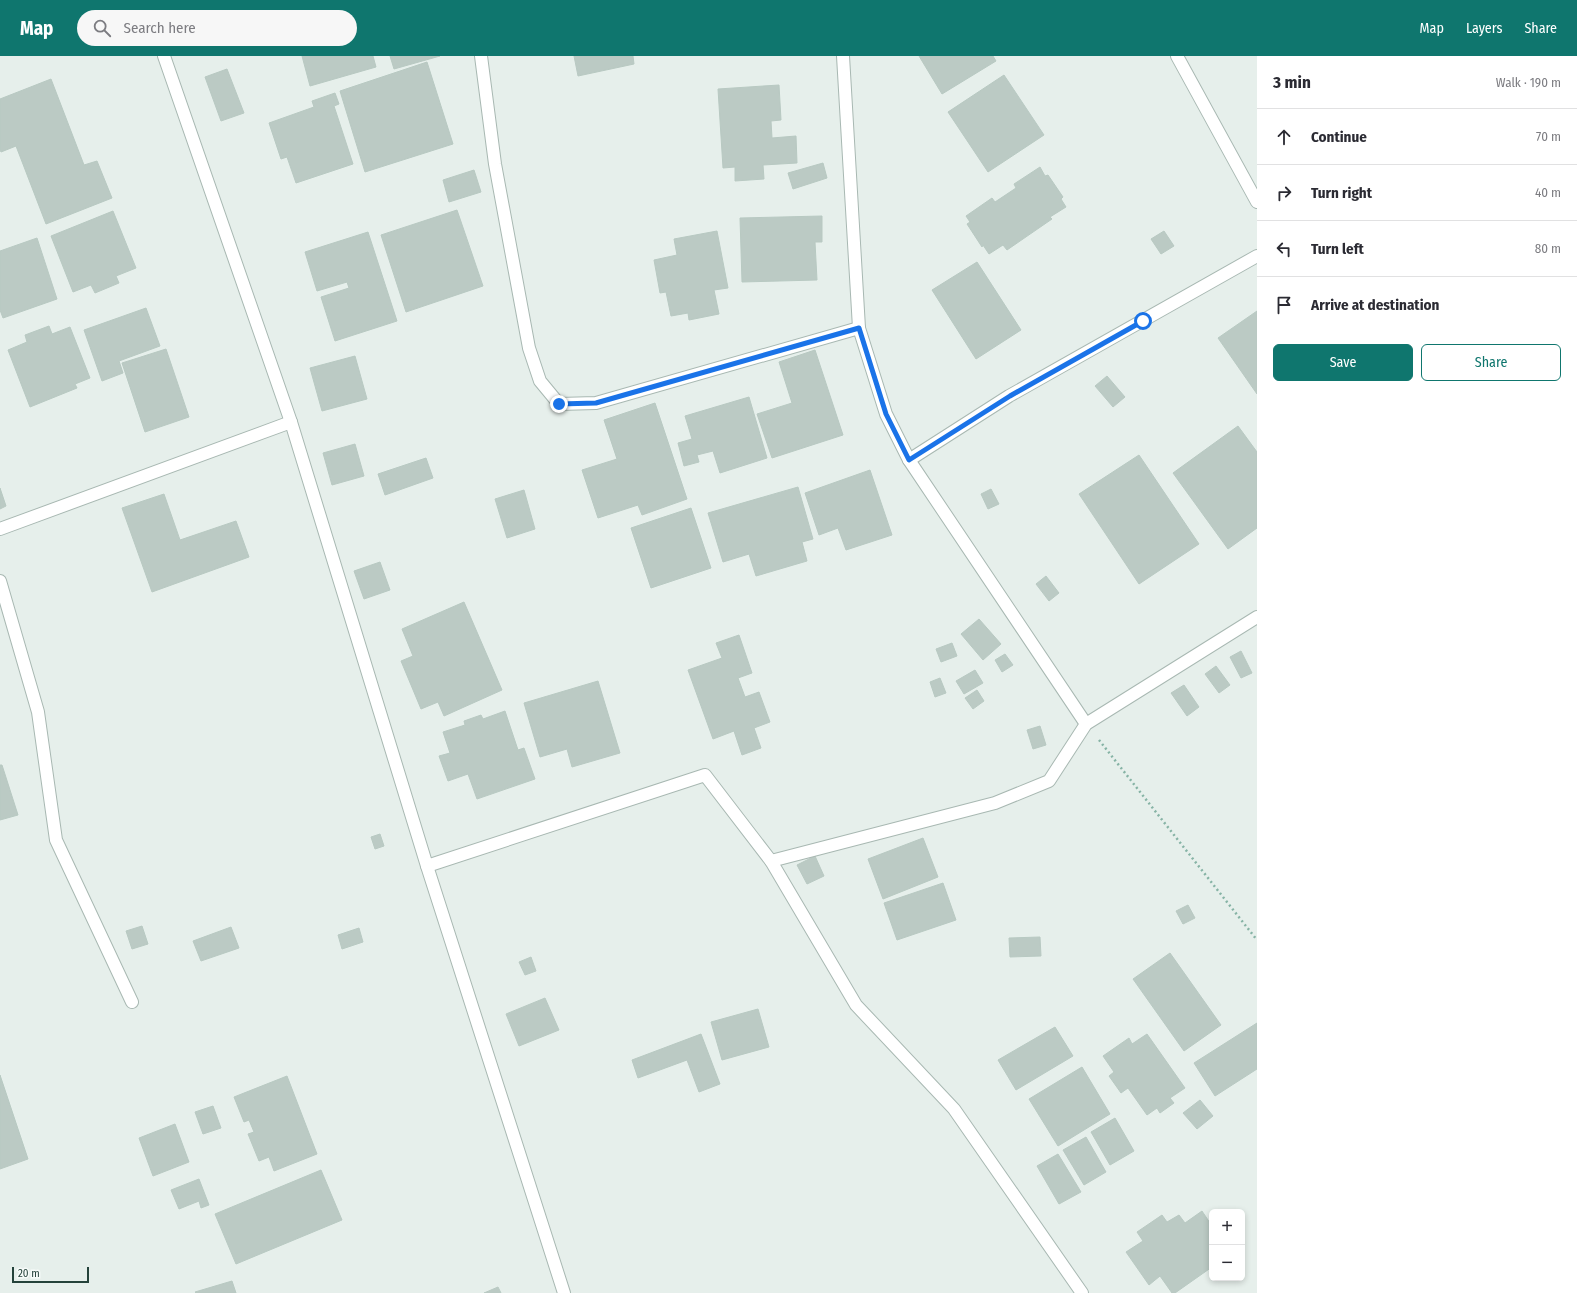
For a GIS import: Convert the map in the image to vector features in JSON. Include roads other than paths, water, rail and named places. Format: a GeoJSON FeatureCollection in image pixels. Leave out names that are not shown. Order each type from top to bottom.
{"type":"FeatureCollection","features":[{"type":"Feature","properties":{"kind":"street"},"geometry":{"type":"LineString","coordinates":[[164,56],[292,422],[427,866],[564,1293]]}},
{"type":"Feature","properties":{"kind":"street"},"geometry":{"type":"LineString","coordinates":[[482,56],[495,164],[529,348],[540,381],[559,404],[596,403],[859,328]]}},
{"type":"Feature","properties":{"kind":"street"},"geometry":{"type":"LineString","coordinates":[[843,56],[859,328],[886,414],[909,460],[1086,724]]}},
{"type":"Feature","properties":{"kind":"street"},"geometry":{"type":"LineString","coordinates":[[1178,56],[1257,202]]}},
{"type":"Feature","properties":{"kind":"street"},"geometry":{"type":"LineString","coordinates":[[909,460],[1010,396],[1257,256]]}},
{"type":"Feature","properties":{"kind":"street"},"geometry":{"type":"LineString","coordinates":[[0,528],[292,422]]}},
{"type":"Feature","properties":{"kind":"street"},"geometry":{"type":"LineString","coordinates":[[0,581],[38,712],[56,840],[132,1002]]}},
{"type":"Feature","properties":{"kind":"street"},"geometry":{"type":"LineString","coordinates":[[771,861],[995,803],[1049,781],[1086,724],[1257,617]]}},
{"type":"Feature","properties":{"kind":"street"},"geometry":{"type":"LineString","coordinates":[[427,866],[705,775],[771,861],[856,1005],[954,1109],[1082,1293]]}}]}
